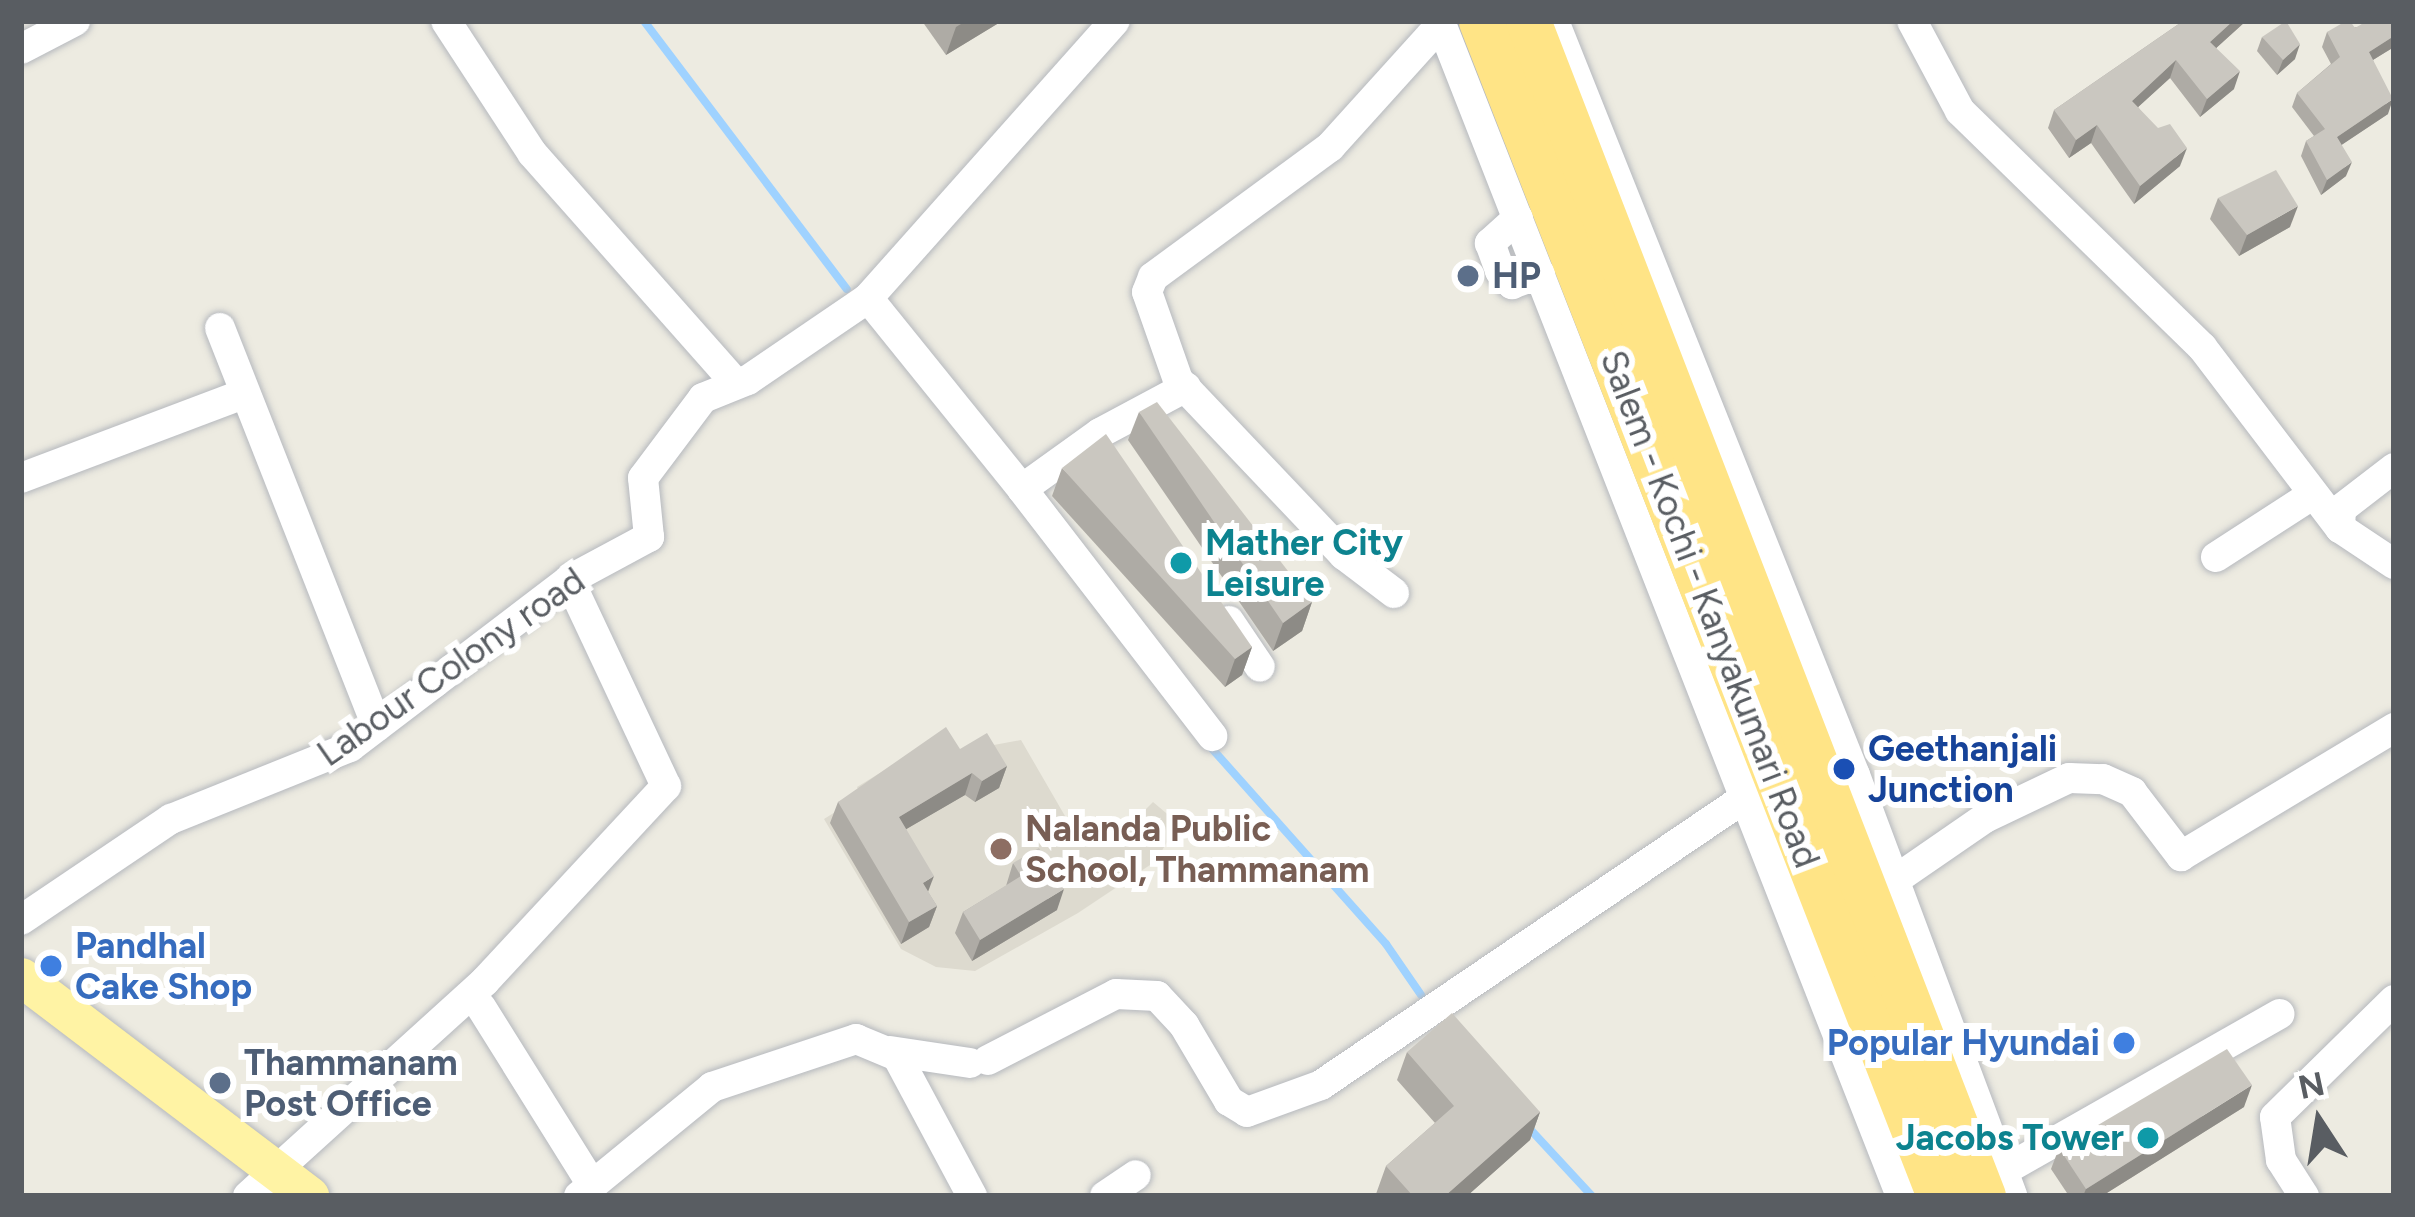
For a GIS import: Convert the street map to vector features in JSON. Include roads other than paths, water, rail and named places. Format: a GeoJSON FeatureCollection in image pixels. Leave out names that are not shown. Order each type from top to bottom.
{"type":"FeatureCollection","features":[{"type":"Feature","properties":{"kind":"highway","name":"Salem - Kochi - Kanyakumari Road"},"geometry":{"type":"LineString","coordinates":[[1528,21],[1712,455],[1999,1188]]}},
{"type":"Feature","properties":{"kind":"highway","name":"Salem - Kochi - Kanyakumari Road"},"geometry":{"type":"LineString","coordinates":[[1454,22],[1545,252],[1939,1196]]}},
{"type":"Feature","properties":{"kind":"main road"},"geometry":{"type":"LineString","coordinates":[[21,976],[260,1181],[309,1196]]}},
{"type":"Feature","properties":{"kind":"street"},"geometry":{"type":"LineString","coordinates":[[21,49],[75,21]]}},
{"type":"Feature","properties":{"kind":"street"},"geometry":{"type":"LineString","coordinates":[[446,21],[532,153],[733,380],[748,380],[868,298],[1115,21]]}},
{"type":"Feature","properties":{"kind":"street"},"geometry":{"type":"LineString","coordinates":[[1554,21],[1712,455],[1894,880],[1999,1188],[2279,1014]]}},
{"type":"Feature","properties":{"kind":"street"},"geometry":{"type":"LineString","coordinates":[[1912,21],[1960,111],[2202,346],[2340,528],[2394,564]]}},
{"type":"Feature","properties":{"kind":"street"},"geometry":{"type":"LineString","coordinates":[[1394,593],[1344,555],[1186,387],[1154,320],[1148,292],[1153,277],[1330,147],[1454,22],[1518,218],[1490,243],[1500,271],[1512,284],[1545,252],[1746,797],[1901,1196]]}},
{"type":"Feature","properties":{"kind":"street"},"geometry":{"type":"LineString","coordinates":[[868,298],[1212,736]]}},
{"type":"Feature","properties":{"kind":"street"},"geometry":{"type":"LineString","coordinates":[[220,328],[377,726]]}},
{"type":"Feature","properties":{"kind":"street","name":"Labour Colony road"},"geometry":{"type":"LineString","coordinates":[[21,920],[171,819],[284,779],[377,726],[569,580],[649,536],[643,478],[703,398],[733,380]]}},
{"type":"Feature","properties":{"kind":"street"},"geometry":{"type":"LineString","coordinates":[[1022,489],[1106,443],[1186,387]]}},
{"type":"Feature","properties":{"kind":"street"},"geometry":{"type":"LineString","coordinates":[[21,478],[243,394]]}},
{"type":"Feature","properties":{"kind":"street"},"geometry":{"type":"LineString","coordinates":[[2340,528],[2341,509],[2394,468]]}},
{"type":"Feature","properties":{"kind":"street"},"geometry":{"type":"LineString","coordinates":[[2216,557],[2312,495]]}},
{"type":"Feature","properties":{"kind":"street"},"geometry":{"type":"LineString","coordinates":[[260,1181],[485,980],[666,786],[569,580]]}},
{"type":"Feature","properties":{"kind":"street"},"geometry":{"type":"LineString","coordinates":[[1207,589],[1260,667]]}},
{"type":"Feature","properties":{"kind":"street"},"geometry":{"type":"LineString","coordinates":[[1894,880],[1984,818],[2069,778],[2103,779],[2132,792],[2181,856],[2394,728]]}},
{"type":"Feature","properties":{"kind":"street"},"geometry":{"type":"LineString","coordinates":[[482,1007],[586,1191],[729,1079],[856,1039],[890,1051],[979,1062],[1116,994],[1157,997],[1184,1024],[1229,1101],[1247,1112],[1321,1085],[1746,797]]}},
{"type":"Feature","properties":{"kind":"street"},"geometry":{"type":"LineString","coordinates":[[2304,1196],[2281,1160],[2275,1117],[2394,1000]]}},
{"type":"Feature","properties":{"kind":"street"},"geometry":{"type":"LineString","coordinates":[[890,1051],[972,1196]]}},
{"type":"Feature","properties":{"kind":"street"},"geometry":{"type":"LineString","coordinates":[[1105,1196],[1136,1175]]}},
{"type":"Feature","properties":{"kind":"waterway"},"geometry":{"type":"LineString","coordinates":[[644,21],[847,289]]}},
{"type":"Feature","properties":{"kind":"waterway"},"geometry":{"type":"LineString","coordinates":[[1207,743],[1386,944],[1421,995]]}},
{"type":"Feature","properties":{"kind":"waterway"},"geometry":{"type":"LineString","coordinates":[[1529,1128],[1592,1196]]}},
{"type":"Feature","properties":{"kind":"place","name":"HP"},"geometry":{"type":"Point","coordinates":[1468,276]}},
{"type":"Feature","properties":{"kind":"place","name":"Mather City Leisure"},"geometry":{"type":"Point","coordinates":[1181,563]}},
{"type":"Feature","properties":{"kind":"place","name":"Geethanjali Junction"},"geometry":{"type":"Point","coordinates":[1844,769]}},
{"type":"Feature","properties":{"kind":"place","name":"Nalanda Public School, Thammanam"},"geometry":{"type":"Point","coordinates":[1001,849]}},
{"type":"Feature","properties":{"kind":"place","name":"Pandhal Cake Shop"},"geometry":{"type":"Point","coordinates":[51,966]}},
{"type":"Feature","properties":{"kind":"place","name":"Popular Hyundai"},"geometry":{"type":"Point","coordinates":[2124,1043]}},
{"type":"Feature","properties":{"kind":"place","name":"Thammanam Post Office"},"geometry":{"type":"Point","coordinates":[220,1083]}},
{"type":"Feature","properties":{"kind":"place","name":"Jacobs Tower"},"geometry":{"type":"Point","coordinates":[2148,1138]}}]}
